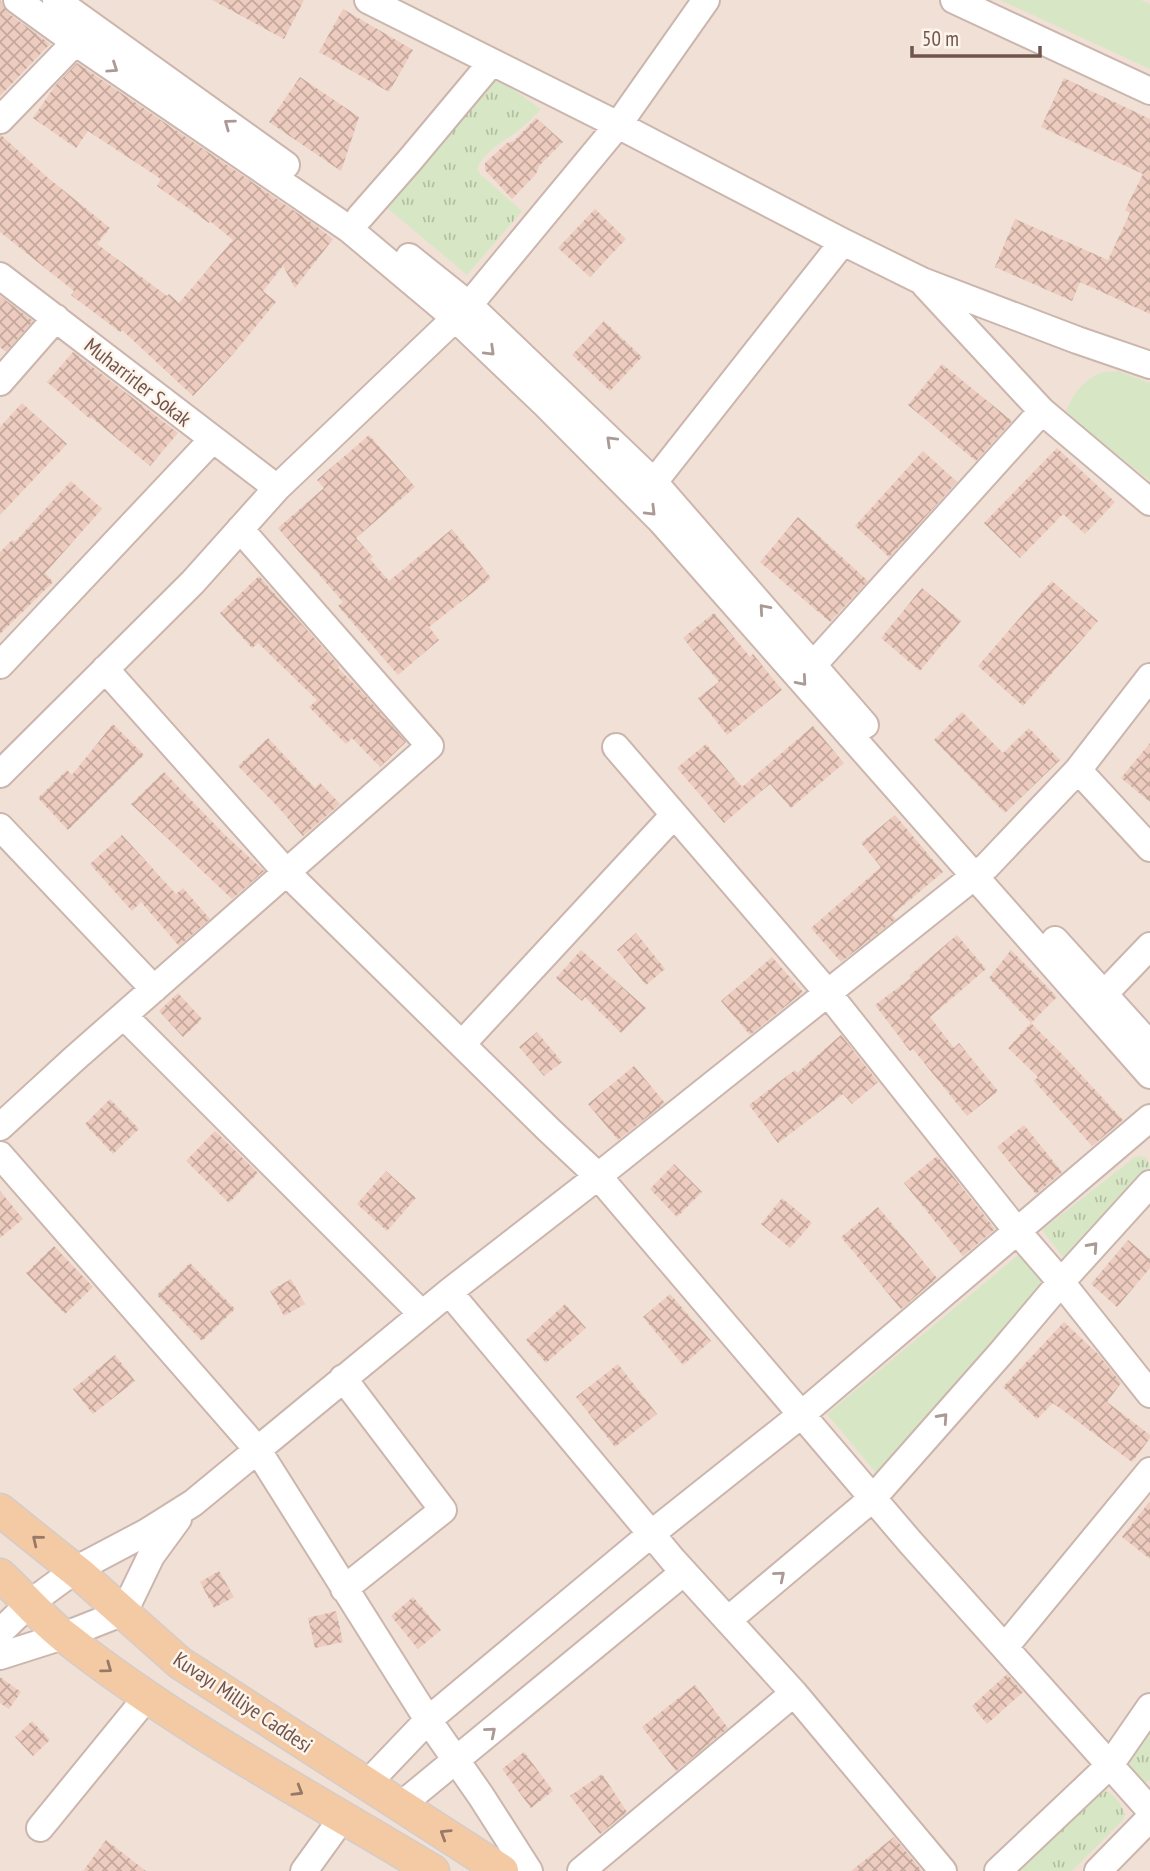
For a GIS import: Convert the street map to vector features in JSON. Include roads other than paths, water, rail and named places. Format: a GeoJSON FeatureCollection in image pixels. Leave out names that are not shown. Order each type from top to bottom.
{"type":"FeatureCollection","features":[{"type":"Feature","properties":{"kind":"main road","name":"Kuvayı Milliye Caddesi"},"geometry":{"type":"LineString","coordinates":[[0,1510],[75,1570],[180,1663],[502,1871]]}},
{"type":"Feature","properties":{"kind":"main road","name":"Kuvayı Milliye Caddesi"},"geometry":{"type":"LineString","coordinates":[[0,1575],[63,1636],[147,1697],[433,1871]]}},
{"type":"Feature","properties":{"kind":"street"},"geometry":{"type":"LineString","coordinates":[[368,0],[922,281],[1150,365]]}},
{"type":"Feature","properties":{"kind":"street"},"geometry":{"type":"LineString","coordinates":[[0,774],[192,582],[277,488],[462,311],[618,125],[706,0]]}},
{"type":"Feature","properties":{"kind":"street"},"geometry":{"type":"LineString","coordinates":[[954,0],[1150,91]]}},
{"type":"Feature","properties":{"kind":"street"},"geometry":{"type":"LineString","coordinates":[[39,4],[360,217],[654,482],[813,665],[1150,1075]]}},
{"type":"Feature","properties":{"kind":"street"},"geometry":{"type":"LineString","coordinates":[[0,120],[83,34]]}},
{"type":"Feature","properties":{"kind":"street"},"geometry":{"type":"LineString","coordinates":[[83,34],[462,311],[546,405],[660,521],[980,871],[1104,994],[1150,1045]]}},
{"type":"Feature","properties":{"kind":"street"},"geometry":{"type":"LineString","coordinates":[[360,217],[492,62]]}},
{"type":"Feature","properties":{"kind":"street"},"geometry":{"type":"LineString","coordinates":[[654,482],[843,242]]}},
{"type":"Feature","properties":{"kind":"street","name":"Muharrirler Sokak"},"geometry":{"type":"LineString","coordinates":[[0,276],[277,488]]}},
{"type":"Feature","properties":{"kind":"street"},"geometry":{"type":"LineString","coordinates":[[922,281],[1042,411],[1150,502]]}},
{"type":"Feature","properties":{"kind":"street"},"geometry":{"type":"LineString","coordinates":[[0,382],[56,318]]}},
{"type":"Feature","properties":{"kind":"street"},"geometry":{"type":"LineString","coordinates":[[813,665],[1042,411]]}},
{"type":"Feature","properties":{"kind":"street"},"geometry":{"type":"LineString","coordinates":[[0,665],[213,439]]}},
{"type":"Feature","properties":{"kind":"street"},"geometry":{"type":"LineString","coordinates":[[0,1127],[430,746],[240,529]]}},
{"type":"Feature","properties":{"kind":"street"},"geometry":{"type":"LineString","coordinates":[[105,669],[288,873],[598,1176],[873,1498],[1150,1810]]}},
{"type":"Feature","properties":{"kind":"street"},"geometry":{"type":"LineString","coordinates":[[0,1632],[30,1603],[75,1570],[147,1532],[187,1507],[449,1292],[980,871],[1077,770],[1150,677]]}},
{"type":"Feature","properties":{"kind":"street"},"geometry":{"type":"LineString","coordinates":[[616,747],[827,992],[1150,1394]]}},
{"type":"Feature","properties":{"kind":"street"},"geometry":{"type":"LineString","coordinates":[[1077,770],[1150,848]]}},
{"type":"Feature","properties":{"kind":"street"},"geometry":{"type":"LineString","coordinates":[[461,1044],[674,815]]}},
{"type":"Feature","properties":{"kind":"street"},"geometry":{"type":"LineString","coordinates":[[0,827],[154,989]]}},
{"type":"Feature","properties":{"kind":"street"},"geometry":{"type":"LineString","coordinates":[[1104,994],[1150,946]]}},
{"type":"Feature","properties":{"kind":"street"},"geometry":{"type":"LineString","coordinates":[[124,1016],[422,1314]]}},
{"type":"Feature","properties":{"kind":"street"},"geometry":{"type":"LineString","coordinates":[[366,1785],[428,1720],[652,1534],[802,1414],[1150,1118]]}},
{"type":"Feature","properties":{"kind":"street"},"geometry":{"type":"LineString","coordinates":[[0,1155],[257,1449],[428,1720],[529,1871]]}},
{"type":"Feature","properties":{"kind":"street"},"geometry":{"type":"LineString","coordinates":[[728,1620],[873,1498],[1150,1184]]}},
{"type":"Feature","properties":{"kind":"street"},"geometry":{"type":"LineString","coordinates":[[449,1292],[684,1572],[794,1693],[943,1871]]}},
{"type":"Feature","properties":{"kind":"street"},"geometry":{"type":"LineString","coordinates":[[343,1378],[443,1510],[344,1588]]}},
{"type":"Feature","properties":{"kind":"street"},"geometry":{"type":"LineString","coordinates":[[1005,1647],[1150,1471]]}},
{"type":"Feature","properties":{"kind":"street"},"geometry":{"type":"LineString","coordinates":[[0,1656],[63,1636],[124,1612],[151,1556],[187,1507]]}},
{"type":"Feature","properties":{"kind":"street"},"geometry":{"type":"LineString","coordinates":[[400,1806],[684,1572]]}},
{"type":"Feature","properties":{"kind":"street"},"geometry":{"type":"LineString","coordinates":[[581,1871],[794,1693]]}},
{"type":"Feature","properties":{"kind":"street"},"geometry":{"type":"LineString","coordinates":[[40,1828],[147,1697]]}},
{"type":"Feature","properties":{"kind":"street"},"geometry":{"type":"LineString","coordinates":[[998,1871],[1110,1765],[1150,1707]]}},
{"type":"Feature","properties":{"kind":"street"},"geometry":{"type":"LineString","coordinates":[[304,1871],[343,1817]]}},
{"type":"Feature","properties":{"kind":"street"},"geometry":{"type":"LineString","coordinates":[[1098,1871],[1150,1818]]}}]}
